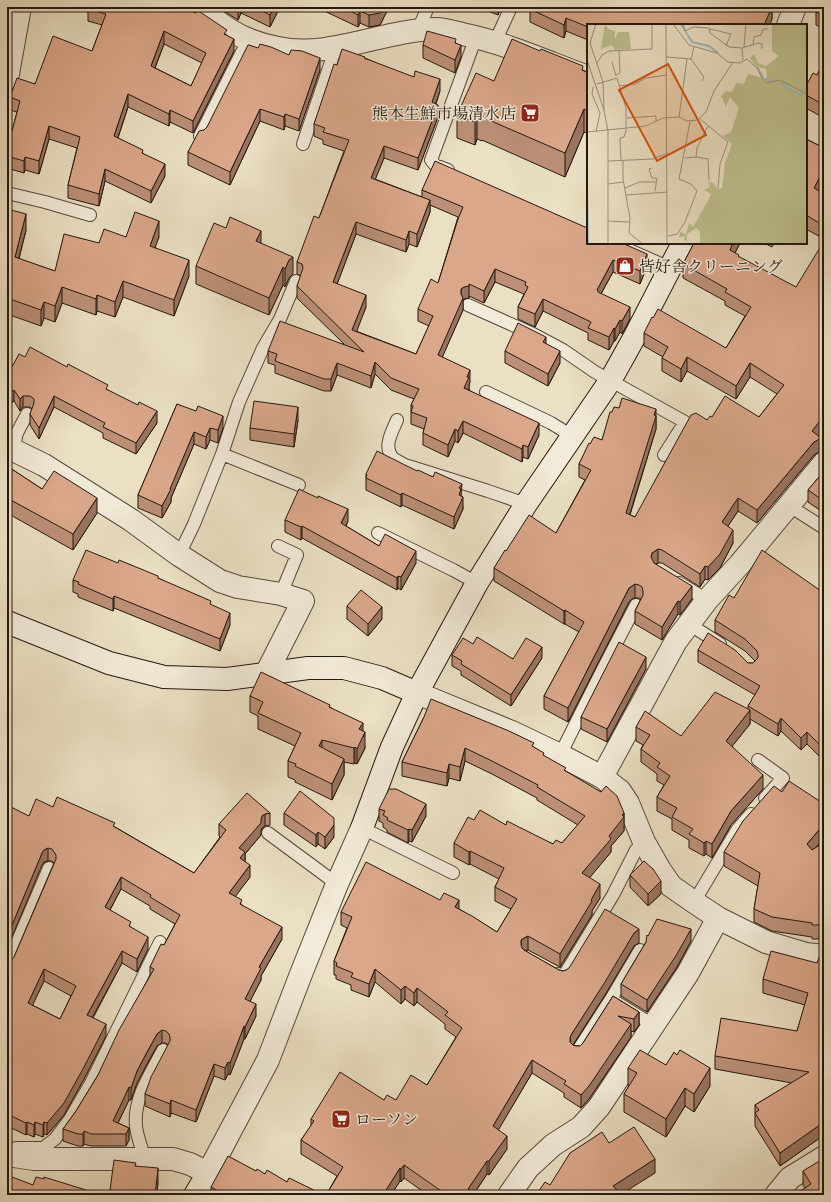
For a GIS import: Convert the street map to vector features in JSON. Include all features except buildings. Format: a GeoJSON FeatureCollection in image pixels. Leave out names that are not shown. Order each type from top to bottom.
{"type":"FeatureCollection","features":[{"type":"Feature","properties":{"kind":"street"},"geometry":{"type":"LineString","coordinates":[[7,79],[20,7]]}},
{"type":"Feature","properties":{"kind":"street"},"geometry":{"type":"LineString","coordinates":[[197,7],[231,31],[258,43],[279,48],[306,52],[418,30],[438,29],[486,40],[587,78]]}},
{"type":"Feature","properties":{"kind":"street"},"geometry":{"type":"LineString","coordinates":[[788,24],[795,7]]}},
{"type":"Feature","properties":{"kind":"street"},"geometry":{"type":"LineString","coordinates":[[195,1195],[268,1060],[337,884],[362,828],[392,747],[417,693],[477,583],[526,504],[610,381],[682,244]]}},
{"type":"Feature","properties":{"kind":"street"},"geometry":{"type":"LineString","coordinates":[[10,448],[44,465],[131,520],[179,555],[220,581],[238,587],[281,594],[303,601],[266,674]]}},
{"type":"Feature","properties":{"kind":"street"},"geometry":{"type":"LineString","coordinates":[[602,777],[676,641],[707,600],[740,564],[824,463]]}},
{"type":"Feature","properties":{"kind":"street"},"geometry":{"type":"LineString","coordinates":[[7,622],[109,664],[164,677],[227,679],[308,668],[344,668],[382,678],[514,733],[602,777],[620,792],[628,803],[644,842],[671,886],[718,918],[766,942],[806,954],[824,956]]}},
{"type":"Feature","properties":{"kind":"street"},"geometry":{"type":"LineString","coordinates":[[509,1195],[528,1168],[553,1145],[581,1127],[599,1107],[688,973],[718,918]]}},
{"type":"Feature","properties":{"kind":"street"},"geometry":{"type":"LineString","coordinates":[[7,1155],[34,1159],[173,1159],[190,1164],[208,1172]]}},
{"type":"Feature","properties":{"kind":"street"},"geometry":{"type":"LineString","coordinates":[[776,1195],[790,1178],[824,1157]]}},
{"type":"Feature","properties":{"kind":"lane"},"geometry":{"type":"LineString","coordinates":[[418,30],[428,7]]}},
{"type":"Feature","properties":{"kind":"lane"},"geometry":{"type":"LineString","coordinates":[[457,174],[435,165],[431,160],[486,40],[511,7]]}},
{"type":"Feature","properties":{"kind":"lane"},"geometry":{"type":"LineString","coordinates":[[200,136],[242,52],[258,43]]}},
{"type":"Feature","properties":{"kind":"lane"},"geometry":{"type":"LineString","coordinates":[[303,144],[332,59],[330,48]]}},
{"type":"Feature","properties":{"kind":"lane"},"geometry":{"type":"LineString","coordinates":[[7,193],[46,202],[90,215]]}},
{"type":"Feature","properties":{"kind":"lane"},"geometry":{"type":"LineString","coordinates":[[615,244],[670,268]]}},
{"type":"Feature","properties":{"kind":"lane"},"geometry":{"type":"LineString","coordinates":[[179,555],[194,524],[222,454],[239,402],[263,348],[280,319],[296,281]]}},
{"type":"Feature","properties":{"kind":"lane"},"geometry":{"type":"LineString","coordinates":[[468,305],[533,334],[563,350],[610,381],[690,420],[664,455]]}},
{"type":"Feature","properties":{"kind":"lane"},"geometry":{"type":"LineString","coordinates":[[486,392],[551,423],[572,436]]}},
{"type":"Feature","properties":{"kind":"lane"},"geometry":{"type":"LineString","coordinates":[[10,448],[27,414]]}},
{"type":"Feature","properties":{"kind":"lane"},"geometry":{"type":"LineString","coordinates":[[397,420],[388,444],[388,451],[394,459],[406,466],[526,504]]}},
{"type":"Feature","properties":{"kind":"lane"},"geometry":{"type":"LineString","coordinates":[[222,454],[299,485]]}},
{"type":"Feature","properties":{"kind":"lane"},"geometry":{"type":"LineString","coordinates":[[788,505],[824,528]]}},
{"type":"Feature","properties":{"kind":"lane"},"geometry":{"type":"LineString","coordinates":[[378,533],[477,583]]}},
{"type":"Feature","properties":{"kind":"lane"},"geometry":{"type":"LineString","coordinates":[[278,546],[297,555],[281,594]]}},
{"type":"Feature","properties":{"kind":"lane"},"geometry":{"type":"LineString","coordinates":[[670,577],[707,600]]}},
{"type":"Feature","properties":{"kind":"lane"},"geometry":{"type":"LineString","coordinates":[[560,755],[636,605]]}},
{"type":"Feature","properties":{"kind":"lane"},"geometry":{"type":"LineString","coordinates":[[689,624],[727,648]]}},
{"type":"Feature","properties":{"kind":"lane"},"geometry":{"type":"LineString","coordinates":[[694,902],[737,830],[783,778],[758,760]]}},
{"type":"Feature","properties":{"kind":"lane"},"geometry":{"type":"LineString","coordinates":[[362,828],[454,873]]}},
{"type":"Feature","properties":{"kind":"lane"},"geometry":{"type":"LineString","coordinates":[[268,833],[337,884]]}},
{"type":"Feature","properties":{"kind":"lane"},"geometry":{"type":"LineString","coordinates":[[546,967],[563,977],[613,895],[636,850],[644,842]]}},
{"type":"Feature","properties":{"kind":"lane"},"geometry":{"type":"LineString","coordinates":[[7,966],[49,868]]}},
{"type":"Feature","properties":{"kind":"lane"},"geometry":{"type":"LineString","coordinates":[[7,1148],[44,1148],[54,1139],[70,1119],[91,1083],[160,942]]}},
{"type":"Feature","properties":{"kind":"lane"},"geometry":{"type":"LineString","coordinates":[[577,1052],[640,950]]}},
{"type":"Feature","properties":{"kind":"lane"},"geometry":{"type":"LineString","coordinates":[[611,999],[653,1025]]}},
{"type":"Feature","properties":{"kind":"lane"},"geometry":{"type":"LineString","coordinates":[[145,1159],[136,1126],[137,1106],[142,1090],[162,1050]]}},
{"type":"Feature","properties":{"kind":"place","name":"熊本生鮮市場清水店"},"geometry":{"type":"Point","coordinates":[530,113]}},
{"type":"Feature","properties":{"kind":"place","name":"皆好舎クリーニング"},"geometry":{"type":"Point","coordinates":[625,266]}},
{"type":"Feature","properties":{"kind":"place","name":"ローソン"},"geometry":{"type":"Point","coordinates":[341,1119]}}]}
